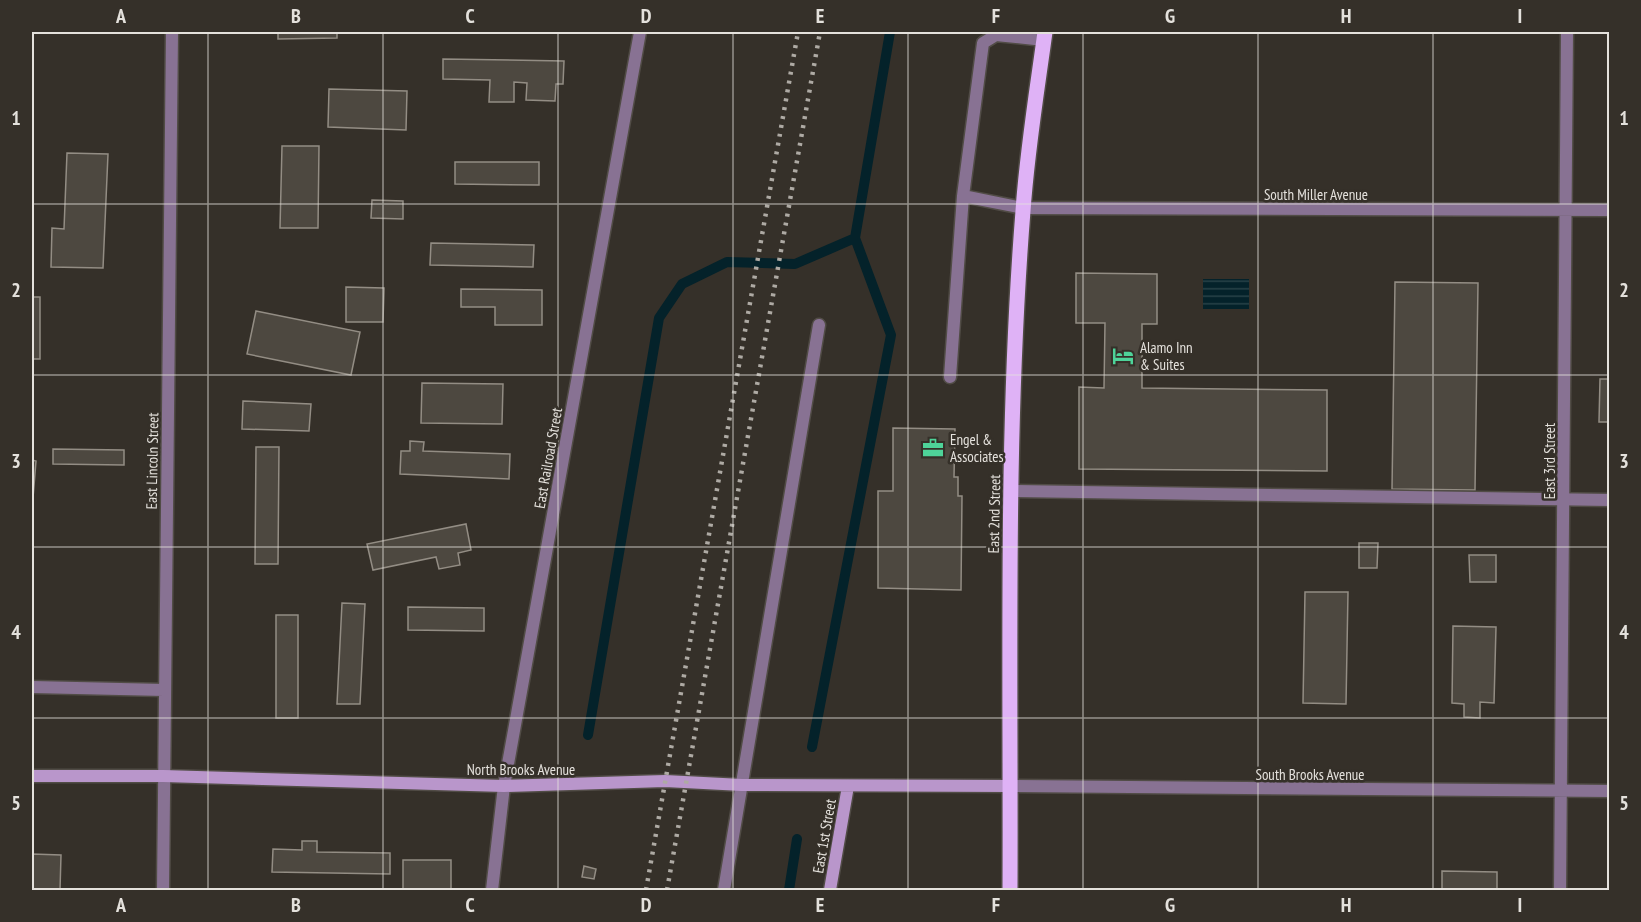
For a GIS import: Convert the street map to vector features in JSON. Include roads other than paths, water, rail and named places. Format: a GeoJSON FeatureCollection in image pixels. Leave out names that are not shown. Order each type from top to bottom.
{"type":"FeatureCollection","features":[{"type":"Feature","properties":{"kind":"main road","name":"East 2nd Street"},"geometry":{"type":"LineString","coordinates":[[1010,891],[1012,491],[1016,310],[1023,208],[1045,36]]}},
{"type":"Feature","properties":{"kind":"street","name":"East Lincoln Street"},"geometry":{"type":"LineString","coordinates":[[163,891],[172,32]]}},
{"type":"Feature","properties":{"kind":"street","name":"East Railroad Street"},"geometry":{"type":"LineString","coordinates":[[492,891],[504,786],[640,32]]}},
{"type":"Feature","properties":{"kind":"street","name":"East 3rd Street"},"geometry":{"type":"LineString","coordinates":[[1560,891],[1567,32]]}},
{"type":"Feature","properties":{"kind":"street"},"geometry":{"type":"LineString","coordinates":[[950,377],[963,196],[983,43],[996,35],[1045,36]]}},
{"type":"Feature","properties":{"kind":"street","name":"South Miller Avenue"},"geometry":{"type":"LineString","coordinates":[[963,196],[1023,208],[1610,210]]}},
{"type":"Feature","properties":{"kind":"street"},"geometry":{"type":"LineString","coordinates":[[724,891],[819,325]]}},
{"type":"Feature","properties":{"kind":"street"},"geometry":{"type":"LineString","coordinates":[[1012,491],[1610,500]]}},
{"type":"Feature","properties":{"kind":"street"},"geometry":{"type":"LineString","coordinates":[[32,687],[164,690]]}},
{"type":"Feature","properties":{"kind":"street","name":"North Brooks Avenue"},"geometry":{"type":"LineString","coordinates":[[32,776],[164,776],[504,786],[665,782],[742,785],[1011,786]]}},
{"type":"Feature","properties":{"kind":"street","name":"East 1st Street"},"geometry":{"type":"LineString","coordinates":[[830,891],[848,786]]}},
{"type":"Feature","properties":{"kind":"street","name":"South Brooks Avenue"},"geometry":{"type":"LineString","coordinates":[[1011,786],[1610,791]]}},
{"type":"Feature","properties":{"kind":"water"},"geometry":{"type":"Polygon","coordinates":[[[1203,279],[1249,279],[1249,309],[1203,309],[1203,279]]]}},
{"type":"Feature","properties":{"kind":"waterway"},"geometry":{"type":"LineString","coordinates":[[588,735],[659,318],[682,284],[727,262],[795,264],[855,238],[890,32]]}},
{"type":"Feature","properties":{"kind":"waterway"},"geometry":{"type":"LineString","coordinates":[[812,747],[891,335],[855,238]]}},
{"type":"Feature","properties":{"kind":"waterway"},"geometry":{"type":"LineString","coordinates":[[789,890],[797,839]]}},
{"type":"Feature","properties":{"kind":"railway"},"geometry":{"type":"LineString","coordinates":[[646,890],[798,32]]}},
{"type":"Feature","properties":{"kind":"railway"},"geometry":{"type":"LineString","coordinates":[[667,890],[820,32]]}},
{"type":"Feature","properties":{"kind":"place","name":"Alamo Inn & Suites"},"geometry":{"type":"Point","coordinates":[1123,356]}},
{"type":"Feature","properties":{"kind":"place","name":"Engel & Associates"},"geometry":{"type":"Point","coordinates":[933,448]}}]}
